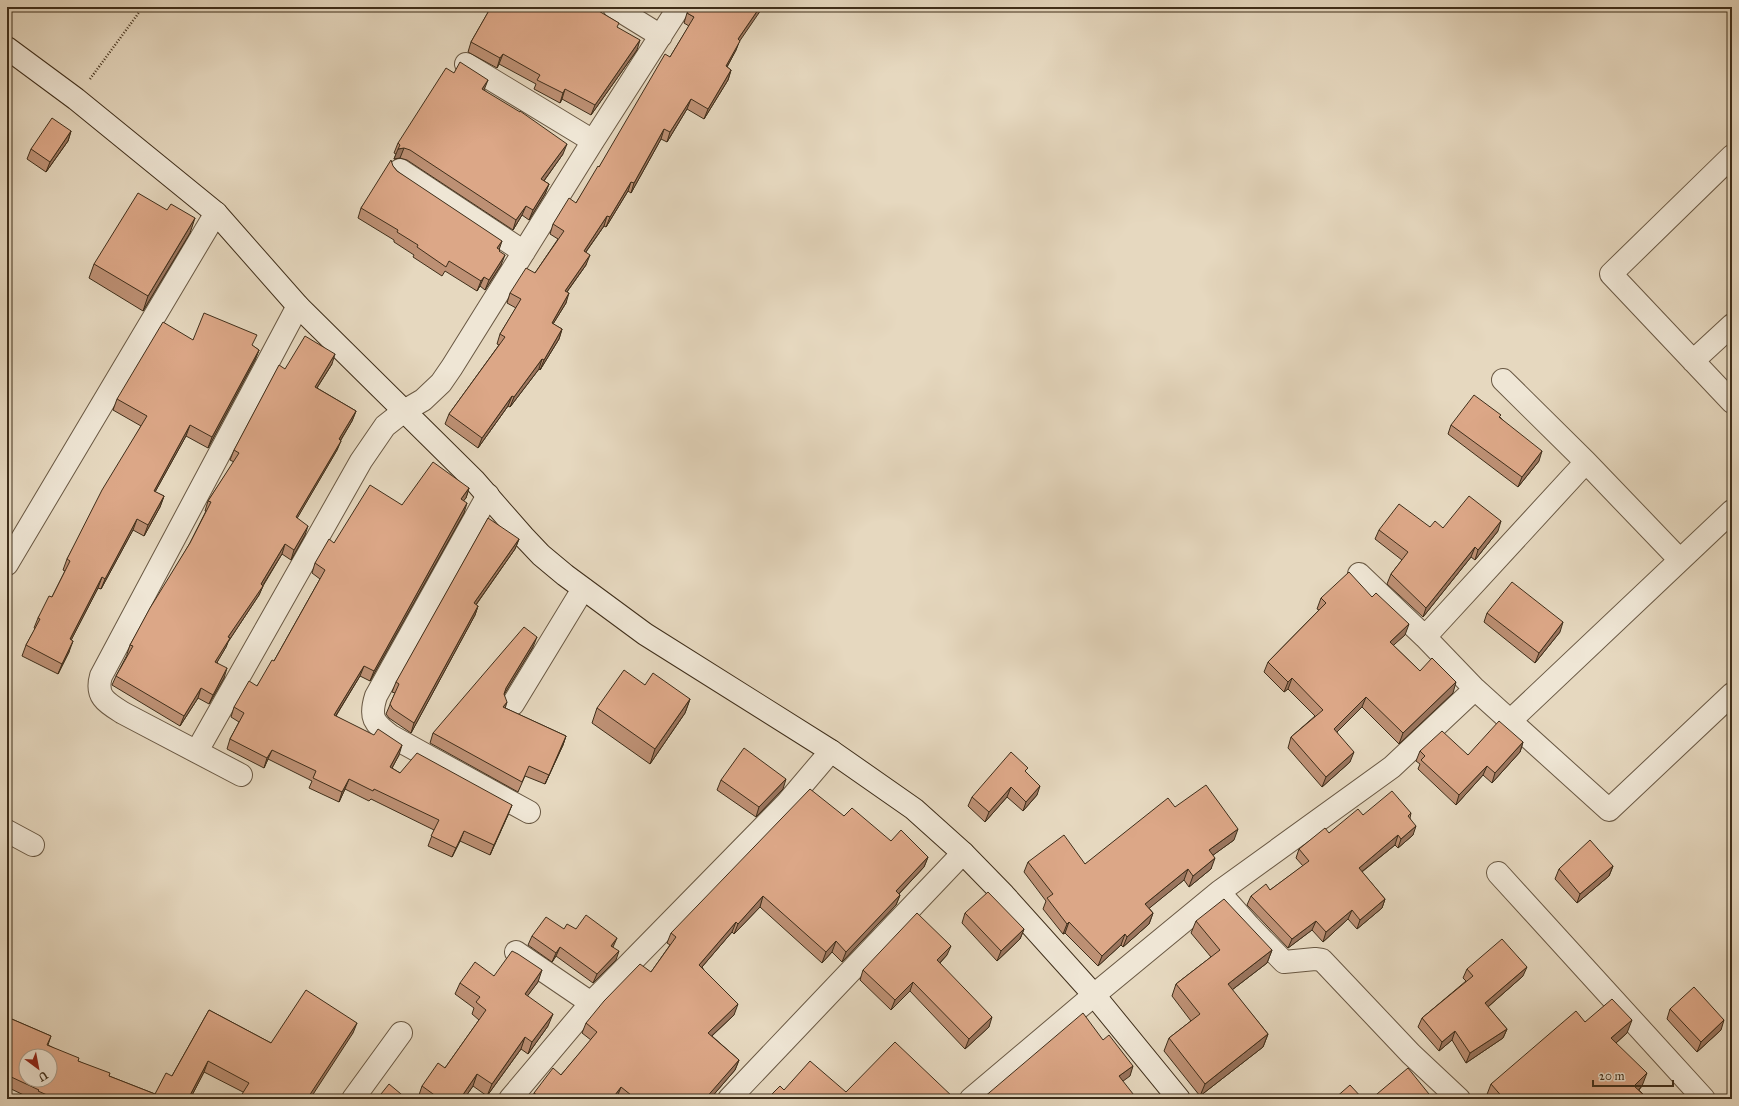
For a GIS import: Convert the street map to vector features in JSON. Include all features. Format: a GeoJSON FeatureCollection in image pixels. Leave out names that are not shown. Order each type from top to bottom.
{"type":"FeatureCollection","features":[{"type":"Feature","properties":{"kind":"street"},"geometry":{"type":"LineString","coordinates":[[614,7],[661,36]]}},
{"type":"Feature","properties":{"kind":"street"},"geometry":{"type":"LineString","coordinates":[[197,751],[361,461],[382,430],[404,411],[423,400],[441,383],[679,7]]}},
{"type":"Feature","properties":{"kind":"street"},"geometry":{"type":"LineString","coordinates":[[7,48],[76,99],[216,213],[298,306],[488,495],[541,555],[583,589],[645,634],[831,750],[914,810],[963,853],[1004,895],[1094,995],[1179,1099]]}},
{"type":"Feature","properties":{"kind":"street"},"geometry":{"type":"LineString","coordinates":[[466,64],[593,141]]}},
{"type":"Feature","properties":{"kind":"street"},"geometry":{"type":"LineString","coordinates":[[1732,156],[1611,274],[1732,402]]}},
{"type":"Feature","properties":{"kind":"street"},"geometry":{"type":"LineString","coordinates":[[400,170],[524,252]]}},
{"type":"Feature","properties":{"kind":"street"},"geometry":{"type":"LineString","coordinates":[[7,564],[216,213]]}},
{"type":"Feature","properties":{"kind":"street"},"geometry":{"type":"LineString","coordinates":[[241,775],[106,703],[100,693],[99,684],[101,676],[298,306]]}},
{"type":"Feature","properties":{"kind":"street"},"geometry":{"type":"LineString","coordinates":[[1693,361],[1732,325]]}},
{"type":"Feature","properties":{"kind":"street"},"geometry":{"type":"LineString","coordinates":[[1503,380],[1586,462],[1680,560]]}},
{"type":"Feature","properties":{"kind":"street"},"geometry":{"type":"LineString","coordinates":[[1425,637],[1586,462]]}},
{"type":"Feature","properties":{"kind":"street"},"geometry":{"type":"LineString","coordinates":[[488,495],[376,696],[372,708],[372,715],[379,727],[400,742],[528,812]]}},
{"type":"Feature","properties":{"kind":"street"},"geometry":{"type":"LineString","coordinates":[[1510,721],[1732,511]]}},
{"type":"Feature","properties":{"kind":"street"},"geometry":{"type":"LineString","coordinates":[[1359,574],[1425,637],[1475,689],[1609,810],[1732,694]]}},
{"type":"Feature","properties":{"kind":"street"},"geometry":{"type":"LineString","coordinates":[[513,704],[583,589]]}},
{"type":"Feature","properties":{"kind":"street"},"geometry":{"type":"LineString","coordinates":[[972,1099],[1094,995],[1219,892],[1392,767],[1475,689]]}},
{"type":"Feature","properties":{"kind":"street"},"geometry":{"type":"LineString","coordinates":[[510,1099],[591,1003],[786,804],[831,750]]}},
{"type":"Feature","properties":{"kind":"street"},"geometry":{"type":"LineString","coordinates":[[7,832],[33,844]]}},
{"type":"Feature","properties":{"kind":"street"},"geometry":{"type":"LineString","coordinates":[[729,1099],[963,853]]}},
{"type":"Feature","properties":{"kind":"street"},"geometry":{"type":"LineString","coordinates":[[1498,873],[1704,1099]]}},
{"type":"Feature","properties":{"kind":"street"},"geometry":{"type":"LineString","coordinates":[[1219,892],[1248,926],[1284,962],[1322,960],[1411,1054],[1459,1099]]}},
{"type":"Feature","properties":{"kind":"street"},"geometry":{"type":"LineString","coordinates":[[516,952],[591,1003]]}},
{"type":"Feature","properties":{"kind":"street"},"geometry":{"type":"LineString","coordinates":[[353,1099],[401,1033]]}},
{"type":"Feature","properties":{"kind":"path"},"geometry":{"type":"LineString","coordinates":[[76,99],[142,7]]}},
{"type":"Feature","properties":{"kind":"building"},"geometry":{"type":"Polygon","coordinates":[[[491,7],[592,7],[619,23],[617,27],[640,40],[595,105],[565,89],[563,93],[537,80],[540,75],[503,54],[500,58],[471,42],[491,7]]]}},
{"type":"Feature","properties":{"kind":"building"},"geometry":{"type":"Polygon","coordinates":[[[690,7],[760,7],[738,39],[740,41],[726,66],[731,70],[708,109],[691,99],[670,132],[664,129],[634,183],[631,182],[610,217],[607,216],[584,251],[590,255],[565,291],[569,293],[552,323],[562,329],[544,360],[542,359],[514,397],[512,396],[482,438],[449,414],[505,337],[500,334],[521,299],[510,293],[526,268],[535,273],[564,231],[553,224],[569,198],[576,203],[598,166],[599,167],[665,54],[670,57],[694,17],[687,13],[690,7]]]}},
{"type":"Feature","properties":{"kind":"building"},"geometry":{"type":"Polygon","coordinates":[[[460,62],[488,80],[482,89],[520,111],[567,144],[541,179],[549,184],[533,210],[526,206],[516,220],[410,150],[404,148],[398,149],[400,145],[398,143],[446,68],[454,73],[460,62]]]}},
{"type":"Feature","properties":{"kind":"building"},"geometry":{"type":"Polygon","coordinates":[[[52,118],[71,131],[50,162],[31,149],[52,118]]]}},
{"type":"Feature","properties":{"kind":"building"},"geometry":{"type":"Polygon","coordinates":[[[391,160],[397,171],[502,241],[497,248],[505,255],[489,280],[484,277],[481,281],[449,261],[446,267],[417,247],[418,245],[397,232],[398,230],[361,208],[391,160]]]}},
{"type":"Feature","properties":{"kind":"building"},"geometry":{"type":"Polygon","coordinates":[[[138,193],[167,210],[171,204],[195,218],[148,296],[94,264],[138,193]]]}},
{"type":"Feature","properties":{"kind":"building"},"geometry":{"type":"Polygon","coordinates":[[[204,313],[257,335],[252,345],[259,350],[212,437],[190,425],[154,491],[164,496],[148,525],[137,519],[105,579],[102,577],[70,639],[73,641],[62,664],[26,645],[40,619],[38,618],[49,596],[52,597],[70,561],[67,559],[102,490],[147,416],[117,399],[163,322],[193,340],[204,313]]]}},
{"type":"Feature","properties":{"kind":"building"},"geometry":{"type":"Polygon","coordinates":[[[305,336],[335,354],[315,387],[356,411],[339,439],[341,441],[296,517],[308,526],[294,550],[285,544],[261,584],[263,586],[228,637],[230,638],[215,662],[227,668],[213,695],[201,688],[184,716],[116,676],[133,646],[130,645],[150,608],[190,543],[211,502],[208,501],[239,453],[234,450],[279,365],[285,369],[305,336]]]}},
{"type":"Feature","properties":{"kind":"building"},"geometry":{"type":"Polygon","coordinates":[[[1474,395],[1501,415],[1499,417],[1542,451],[1522,477],[1451,425],[1474,395]]]}},
{"type":"Feature","properties":{"kind":"building"},"geometry":{"type":"Polygon","coordinates":[[[433,462],[469,488],[461,499],[467,503],[374,671],[364,666],[334,715],[374,735],[378,729],[402,745],[390,767],[400,773],[417,753],[512,805],[494,845],[464,831],[456,848],[431,836],[439,820],[374,789],[373,791],[349,779],[342,792],[313,778],[316,771],[272,750],[267,758],[230,739],[244,713],[234,707],[249,681],[257,686],[272,660],[274,661],[325,570],[315,563],[329,539],[334,543],[370,485],[402,505],[433,462]]]}},
{"type":"Feature","properties":{"kind":"building"},"geometry":{"type":"Polygon","coordinates":[[[1469,496],[1501,521],[1478,550],[1475,547],[1426,608],[1391,574],[1408,552],[1379,530],[1399,504],[1430,527],[1435,521],[1443,528],[1469,496]]]}},
{"type":"Feature","properties":{"kind":"building"},"geometry":{"type":"Polygon","coordinates":[[[488,518],[519,539],[474,603],[478,606],[414,723],[393,709],[390,704],[399,684],[396,682],[488,518]]]}},
{"type":"Feature","properties":{"kind":"building"},"geometry":{"type":"Polygon","coordinates":[[[1349,572],[1372,597],[1376,593],[1409,624],[1390,642],[1420,671],[1432,658],[1456,682],[1403,733],[1366,697],[1334,729],[1354,752],[1326,777],[1291,737],[1323,710],[1292,678],[1288,682],[1268,662],[1326,603],[1321,598],[1349,572]]]}},
{"type":"Feature","properties":{"kind":"building"},"geometry":{"type":"Polygon","coordinates":[[[1512,582],[1563,622],[1539,653],[1487,613],[1512,582]]]}},
{"type":"Feature","properties":{"kind":"building"},"geometry":{"type":"Polygon","coordinates":[[[524,627],[537,637],[506,688],[504,694],[507,702],[503,707],[566,736],[549,775],[529,766],[522,782],[433,733],[524,627]]]}},
{"type":"Feature","properties":{"kind":"building"},"geometry":{"type":"Polygon","coordinates":[[[624,670],[645,685],[653,673],[690,699],[655,749],[597,708],[624,670]]]}},
{"type":"Feature","properties":{"kind":"building"},"geometry":{"type":"Polygon","coordinates":[[[1499,721],[1523,742],[1495,773],[1487,766],[1459,795],[1421,760],[1425,756],[1420,751],[1442,731],[1468,755],[1499,721]]]}},
{"type":"Feature","properties":{"kind":"building"},"geometry":{"type":"Polygon","coordinates":[[[744,748],[786,779],[759,807],[721,780],[744,748]]]}},
{"type":"Feature","properties":{"kind":"building"},"geometry":{"type":"Polygon","coordinates":[[[1011,752],[1028,768],[1025,771],[1040,786],[1026,802],[1011,787],[989,812],[972,797],[1011,752]]]}},
{"type":"Feature","properties":{"kind":"building"},"geometry":{"type":"Polygon","coordinates":[[[1206,785],[1238,829],[1209,850],[1215,858],[1193,876],[1188,869],[1145,904],[1153,913],[1127,937],[1125,934],[1102,956],[1069,922],[1067,924],[1047,898],[1053,894],[1028,862],[1064,835],[1085,864],[1168,798],[1175,807],[1206,785]]]}},
{"type":"Feature","properties":{"kind":"building"},"geometry":{"type":"Polygon","coordinates":[[[810,789],[844,816],[852,808],[891,841],[901,830],[928,857],[896,891],[900,895],[846,952],[836,941],[826,952],[763,896],[738,924],[736,922],[699,965],[738,1004],[708,1033],[739,1060],[705,1099],[636,1099],[621,1087],[612,1099],[543,1099],[534,1093],[553,1068],[561,1075],[597,1032],[586,1023],[604,1001],[640,964],[651,972],[676,937],[671,933],[810,789]]]}},
{"type":"Feature","properties":{"kind":"building"},"geometry":{"type":"Polygon","coordinates":[[[1392,791],[1411,813],[1408,816],[1416,826],[1401,839],[1398,835],[1359,868],[1385,899],[1360,920],[1352,910],[1326,932],[1316,921],[1292,939],[1251,896],[1266,884],[1270,890],[1309,861],[1299,849],[1325,828],[1329,833],[1358,809],[1363,815],[1392,791]]]}},
{"type":"Feature","properties":{"kind":"building"},"geometry":{"type":"Polygon","coordinates":[[[1590,840],[1613,866],[1580,894],[1559,869],[1590,840]]]}},
{"type":"Feature","properties":{"kind":"building"},"geometry":{"type":"Polygon","coordinates":[[[988,892],[1024,929],[1001,951],[965,913],[988,892]]]}},
{"type":"Feature","properties":{"kind":"building"},"geometry":{"type":"Polygon","coordinates":[[[1224,899],[1272,950],[1228,984],[1268,1034],[1205,1084],[1169,1038],[1200,1014],[1176,984],[1220,950],[1196,921],[1224,899]]]}},
{"type":"Feature","properties":{"kind":"building"},"geometry":{"type":"Polygon","coordinates":[[[917,913],[951,946],[937,960],[992,1017],[969,1039],[913,982],[895,1000],[863,970],[917,913]]]}},
{"type":"Feature","properties":{"kind":"building"},"geometry":{"type":"Polygon","coordinates":[[[586,915],[617,938],[611,946],[619,951],[597,974],[560,947],[556,953],[532,936],[546,917],[564,929],[567,924],[576,929],[586,915]]]}},
{"type":"Feature","properties":{"kind":"building"},"geometry":{"type":"Polygon","coordinates":[[[1502,939],[1527,967],[1485,1003],[1507,1029],[1470,1053],[1455,1031],[1442,1042],[1422,1018],[1473,976],[1467,969],[1502,939]]]}},
{"type":"Feature","properties":{"kind":"building"},"geometry":{"type":"Polygon","coordinates":[[[512,951],[542,970],[525,994],[553,1014],[532,1042],[525,1037],[492,1084],[477,1074],[460,1099],[440,1099],[422,1086],[438,1063],[445,1068],[486,1010],[476,1002],[480,997],[460,983],[475,962],[494,976],[512,951]]]}},
{"type":"Feature","properties":{"kind":"building"},"geometry":{"type":"Polygon","coordinates":[[[1694,987],[1724,1020],[1701,1042],[1670,1009],[1694,987]]]}},
{"type":"Feature","properties":{"kind":"building"},"geometry":{"type":"Polygon","coordinates":[[[306,990],[357,1023],[307,1099],[239,1099],[249,1083],[208,1061],[188,1099],[56,1099],[35,1088],[58,1088],[58,1049],[79,1058],[78,1061],[110,1073],[109,1076],[155,1094],[166,1073],[172,1076],[209,1010],[271,1043],[306,990]]]}},
{"type":"Feature","properties":{"kind":"building"},"geometry":{"type":"Polygon","coordinates":[[[1612,999],[1632,1020],[1611,1038],[1647,1073],[1634,1086],[1648,1099],[1504,1099],[1491,1084],[1576,1011],[1585,1022],[1612,999]]]}},
{"type":"Feature","properties":{"kind":"building"},"geometry":{"type":"Polygon","coordinates":[[[1083,1013],[1103,1040],[1109,1035],[1133,1066],[1119,1076],[1137,1099],[981,1099],[983,1098],[1083,1013]]]}},
{"type":"Feature","properties":{"kind":"building"},"geometry":{"type":"Polygon","coordinates":[[[7,1017],[51,1036],[47,1045],[54,1048],[18,1048],[18,1080],[7,1075],[7,1017]]]}},
{"type":"Feature","properties":{"kind":"building"},"geometry":{"type":"Polygon","coordinates":[[[895,1042],[955,1099],[767,1099],[780,1086],[784,1090],[810,1061],[846,1092],[895,1042]]]}},
{"type":"Feature","properties":{"kind":"building"},"geometry":{"type":"Polygon","coordinates":[[[1408,1068],[1433,1099],[1371,1099],[1408,1068]]]}},
{"type":"Feature","properties":{"kind":"building"},"geometry":{"type":"Polygon","coordinates":[[[389,1084],[407,1099],[377,1099],[389,1084]]]}},
{"type":"Feature","properties":{"kind":"building"},"geometry":{"type":"Polygon","coordinates":[[[1350,1085],[1363,1099],[1334,1099],[1350,1085]]]}}]}
